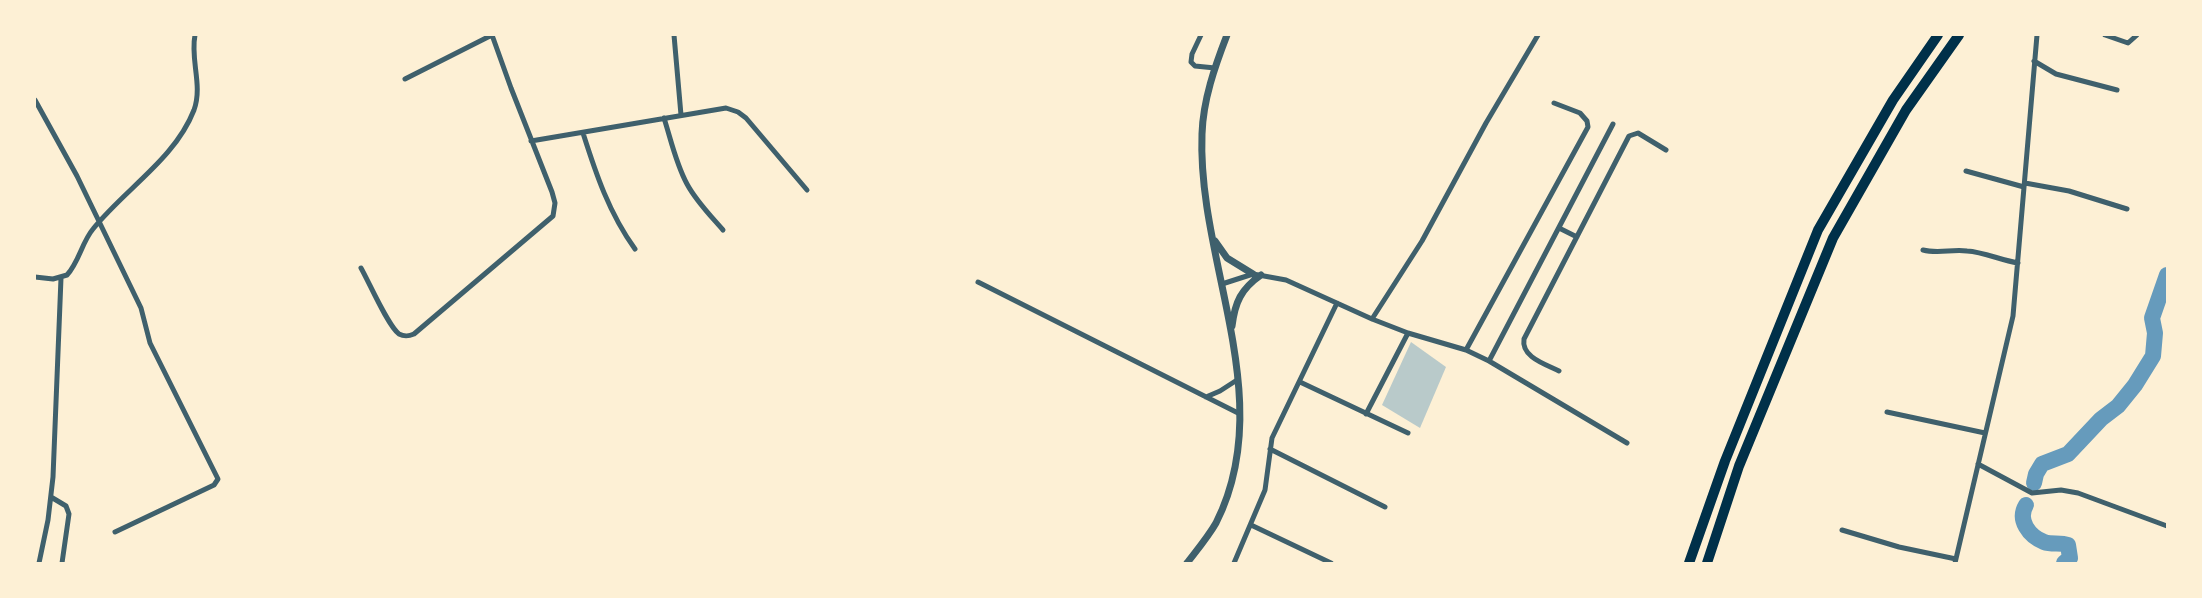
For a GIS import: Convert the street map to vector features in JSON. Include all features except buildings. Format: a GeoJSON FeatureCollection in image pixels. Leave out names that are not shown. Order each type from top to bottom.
{"type":"FeatureCollection","features":[{"type":"Feature","properties":{"kind":"highway"},"geometry":{"type":"LineString","coordinates":[[1689,563],[1725,460],[1818,230],[1893,100],[1938,35]]}},
{"type":"Feature","properties":{"kind":"highway"},"geometry":{"type":"LineString","coordinates":[[1707,563],[1739,466],[1833,238],[1906,110],[1958,35]]}},
{"type":"Feature","properties":{"kind":"street"},"geometry":{"type":"LineString","coordinates":[[35,277],[61,278],[71,271],[84,241],[99,222],[146,175],[183,132],[194,110],[198,88],[193,43],[195,35]]}},
{"type":"Feature","properties":{"kind":"street"},"geometry":{"type":"LineString","coordinates":[[361,268],[391,324],[398,334],[406,337],[414,334],[553,216],[556,203],[492,35],[405,79]]}},
{"type":"Feature","properties":{"kind":"street"},"geometry":{"type":"LineString","coordinates":[[674,35],[681,115]]}},
{"type":"Feature","properties":{"kind":"street"},"geometry":{"type":"LineString","coordinates":[[1201,35],[1192,54],[1192,62],[1195,66],[1215,68]]}},
{"type":"Feature","properties":{"kind":"street"},"geometry":{"type":"LineString","coordinates":[[1187,563],[1216,523],[1229,490],[1237,452],[1240,414],[1231,332],[1206,202],[1202,135],[1208,92],[1228,35]]}},
{"type":"Feature","properties":{"kind":"street"},"geometry":{"type":"LineString","coordinates":[[1372,319],[1422,241],[1538,35]]}},
{"type":"Feature","properties":{"kind":"street"},"geometry":{"type":"LineString","coordinates":[[1842,530],[1956,561],[2013,316],[2037,35]]}},
{"type":"Feature","properties":{"kind":"street"},"geometry":{"type":"LineString","coordinates":[[2105,35],[2128,43],[2137,35]]}},
{"type":"Feature","properties":{"kind":"street"},"geometry":{"type":"LineString","coordinates":[[2034,61],[2056,74],[2117,90]]}},
{"type":"Feature","properties":{"kind":"street"},"geometry":{"type":"LineString","coordinates":[[35,100],[77,176],[140,308],[150,343],[218,479],[214,485],[115,532]]}},
{"type":"Feature","properties":{"kind":"street"},"geometry":{"type":"LineString","coordinates":[[1466,350],[1588,127],[1587,121],[1580,112],[1554,103]]}},
{"type":"Feature","properties":{"kind":"street"},"geometry":{"type":"LineString","coordinates":[[531,141],[726,108],[738,112],[807,190]]}},
{"type":"Feature","properties":{"kind":"street"},"geometry":{"type":"LineString","coordinates":[[664,118],[678,166],[687,185],[698,202],[723,230]]}},
{"type":"Feature","properties":{"kind":"street"},"geometry":{"type":"LineString","coordinates":[[1489,361],[1613,124]]}},
{"type":"Feature","properties":{"kind":"street"},"geometry":{"type":"LineString","coordinates":[[583,132],[598,181],[618,226],[636,249]]}},
{"type":"Feature","properties":{"kind":"street"},"geometry":{"type":"LineString","coordinates":[[1559,371],[1526,353],[1523,346],[1524,339],[1629,136],[1638,133],[1666,150]]}},
{"type":"Feature","properties":{"kind":"street"},"geometry":{"type":"LineString","coordinates":[[1966,170],[2025,185],[2069,191],[2127,209]]}},
{"type":"Feature","properties":{"kind":"street"},"geometry":{"type":"LineString","coordinates":[[1559,228],[1577,237]]}},
{"type":"Feature","properties":{"kind":"street"},"geometry":{"type":"LineString","coordinates":[[1213,239],[1227,258],[1257,275],[1286,280],[1372,319],[1408,333],[1466,350],[1489,361],[1627,443]]}},
{"type":"Feature","properties":{"kind":"street"},"geometry":{"type":"LineString","coordinates":[[1923,250],[1932,252],[1969,251],[2000,260],[2018,262]]}},
{"type":"Feature","properties":{"kind":"street"},"geometry":{"type":"LineString","coordinates":[[1222,284],[1257,275]]}},
{"type":"Feature","properties":{"kind":"street"},"geometry":{"type":"LineString","coordinates":[[1231,332],[1234,311],[1242,292],[1257,275]]}},
{"type":"Feature","properties":{"kind":"street"},"geometry":{"type":"LineString","coordinates":[[39,563],[51,498],[61,278]]}},
{"type":"Feature","properties":{"kind":"street"},"geometry":{"type":"LineString","coordinates":[[978,282],[1240,414]]}},
{"type":"Feature","properties":{"kind":"street"},"geometry":{"type":"LineString","coordinates":[[1234,563],[1265,490],[1272,438],[1337,303]]}},
{"type":"Feature","properties":{"kind":"street"},"geometry":{"type":"LineString","coordinates":[[1366,414],[1408,333]]}},
{"type":"Feature","properties":{"kind":"street"},"geometry":{"type":"LineString","coordinates":[[1206,397],[1237,380]]}},
{"type":"Feature","properties":{"kind":"street"},"geometry":{"type":"LineString","coordinates":[[1300,382],[1408,433]]}},
{"type":"Feature","properties":{"kind":"street"},"geometry":{"type":"LineString","coordinates":[[1887,412],[1985,433]]}},
{"type":"Feature","properties":{"kind":"street"},"geometry":{"type":"LineString","coordinates":[[1270,449],[1384,507]]}},
{"type":"Feature","properties":{"kind":"street"},"geometry":{"type":"LineString","coordinates":[[1978,464],[2032,493],[2061,490],[2078,493],[2167,526]]}},
{"type":"Feature","properties":{"kind":"street"},"geometry":{"type":"LineString","coordinates":[[51,498],[66,506],[69,514],[62,563]]}},
{"type":"Feature","properties":{"kind":"street"},"geometry":{"type":"LineString","coordinates":[[1251,526],[1331,563]]}},
{"type":"Feature","properties":{"kind":"shaded area"},"geometry":{"type":"Polygon","coordinates":[[[1411,342],[1446,367],[1420,428],[1382,405],[1411,342]]]}},
{"type":"Feature","properties":{"kind":"waterway"},"geometry":{"type":"LineString","coordinates":[[2034,483],[2036,474],[2042,464],[2068,454],[2101,419],[2118,406],[2135,385],[2153,356],[2155,333],[2152,318],[2167,275]]}},
{"type":"Feature","properties":{"kind":"waterway"},"geometry":{"type":"LineString","coordinates":[[2026,505],[2023,516],[2029,532],[2047,543],[2068,545],[2070,558],[2064,563]]}}]}
